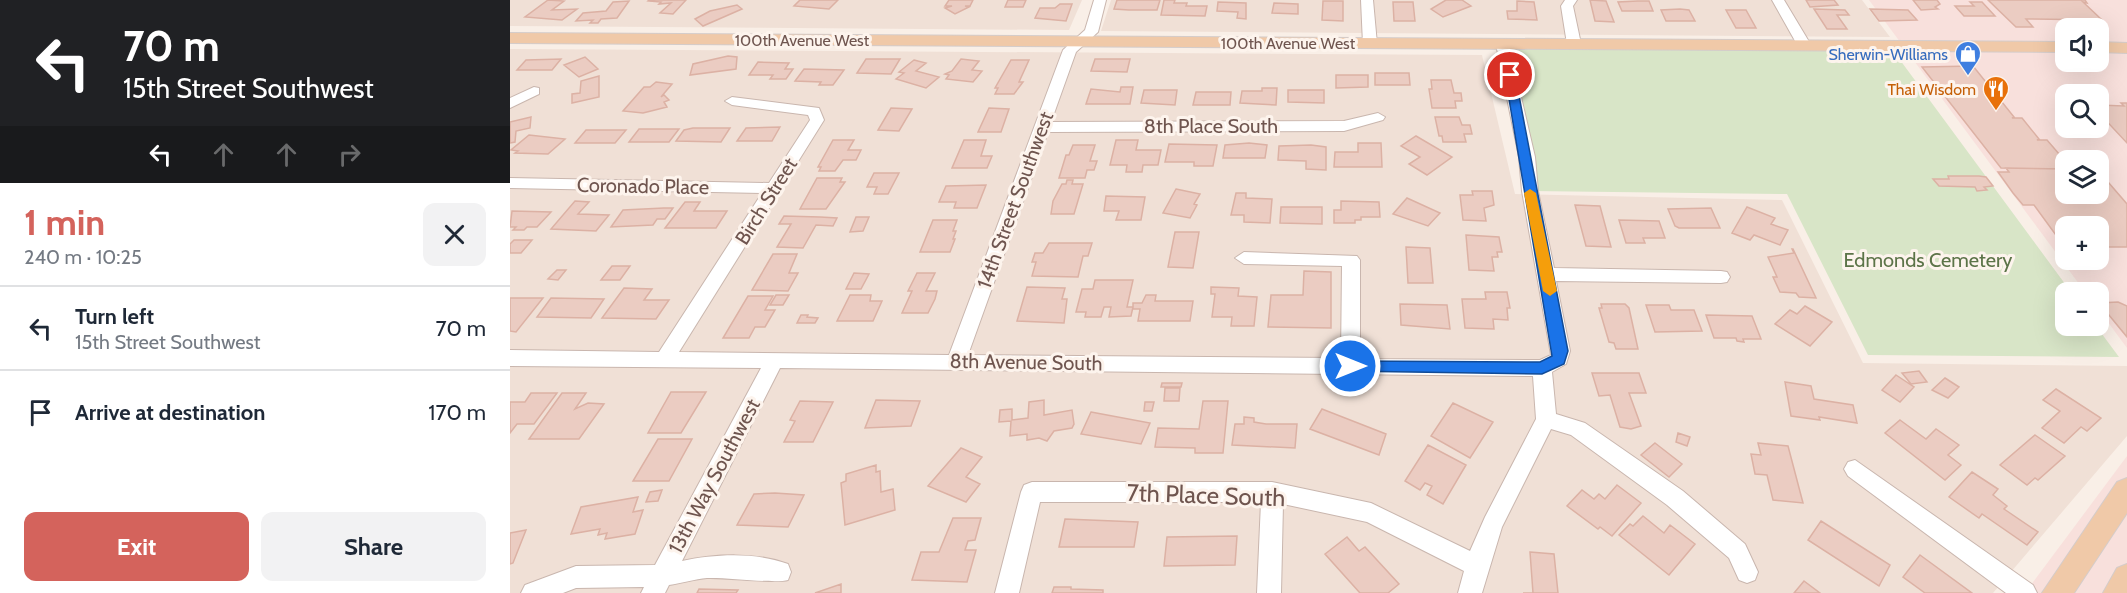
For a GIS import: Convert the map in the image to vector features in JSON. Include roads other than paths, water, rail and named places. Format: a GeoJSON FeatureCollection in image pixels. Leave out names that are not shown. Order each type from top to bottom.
{"type":"FeatureCollection","features":[{"type":"Feature","properties":{"kind":"main road","name":"100th Avenue West"},"geometry":{"type":"LineString","coordinates":[[510,38],[2055,47]]}},
{"type":"Feature","properties":{"kind":"main road"},"geometry":{"type":"LineString","coordinates":[[2109,47],[2127,48]]}},
{"type":"Feature","properties":{"kind":"main road"},"geometry":{"type":"LineString","coordinates":[[2057,593],[2127,490]]}},
{"type":"Feature","properties":{"kind":"main road"},"geometry":{"type":"LineString","coordinates":[[2118,593],[2127,578]]}},
{"type":"Feature","properties":{"kind":"street","name":"14th Street Southwest"},"geometry":{"type":"LineString","coordinates":[[956,362],[1070,50],[1091,32],[1100,0]]}},
{"type":"Feature","properties":{"kind":"street"},"geometry":{"type":"LineString","coordinates":[[1367,0],[1370,44]]}},
{"type":"Feature","properties":{"kind":"street"},"geometry":{"type":"LineString","coordinates":[[1571,0],[1567,6],[1574,44]]}},
{"type":"Feature","properties":{"kind":"street"},"geometry":{"type":"LineString","coordinates":[[1778,0],[1804,45]]}},
{"type":"Feature","properties":{"kind":"street"},"geometry":{"type":"LineString","coordinates":[[1470,593],[1475,565],[1494,517],[1546,419],[1547,407],[1542,368],[1559,360],[1561,354],[1530,191],[1527,157],[1503,44]]}},
{"type":"Feature","properties":{"kind":"street"},"geometry":{"type":"LineString","coordinates":[[510,104],[534,91]]}},
{"type":"Feature","properties":{"kind":"street","name":"Birch Street"},"geometry":{"type":"LineString","coordinates":[[665,358],[776,188],[817,120],[814,111],[732,101]]}},
{"type":"Feature","properties":{"kind":"street","name":"8th Place South"},"geometry":{"type":"LineString","coordinates":[[1042,127],[1344,126],[1378,117]]}},
{"type":"Feature","properties":{"kind":"street","name":"Coronado Place"},"geometry":{"type":"LineString","coordinates":[[510,183],[776,188]]}},
{"type":"Feature","properties":{"kind":"street"},"geometry":{"type":"LineString","coordinates":[[1244,258],[1351,260],[1350,366]]}},
{"type":"Feature","properties":{"kind":"street"},"geometry":{"type":"LineString","coordinates":[[1547,274],[1721,277]]}},
{"type":"Feature","properties":{"kind":"street","name":"8th Avenue South"},"geometry":{"type":"LineString","coordinates":[[510,358],[1542,368]]}},
{"type":"Feature","properties":{"kind":"street","name":"13th Way Southwest"},"geometry":{"type":"LineString","coordinates":[[657,585],[774,359]]}},
{"type":"Feature","properties":{"kind":"street"},"geometry":{"type":"LineString","coordinates":[[1546,419],[1578,429],[1675,498],[1737,551],[1747,572]]}},
{"type":"Feature","properties":{"kind":"street"},"geometry":{"type":"LineString","coordinates":[[1855,469],[2025,593]]}},
{"type":"Feature","properties":{"kind":"street","name":"7th Place South"},"geometry":{"type":"LineString","coordinates":[[1007,593],[1032,492],[1272,492],[1371,513],[1475,565]]}},
{"type":"Feature","properties":{"kind":"street"},"geometry":{"type":"LineString","coordinates":[[1269,593],[1272,492]]}},
{"type":"Feature","properties":{"kind":"street"},"geometry":{"type":"LineString","coordinates":[[532,593],[576,577],[657,585],[706,567],[764,568],[780,572]]}},
{"type":"Feature","properties":{"kind":"place","name":"Sherwin-Williams"},"geometry":{"type":"Point","coordinates":[1968,77]}},
{"type":"Feature","properties":{"kind":"place","name":"Thai Wisdom"},"geometry":{"type":"Point","coordinates":[1996,112]}},
{"type":"Feature","properties":{"kind":"park label","name":"Edmonds Cemetery"},"geometry":{"type":"Point","coordinates":[1928,260]}}]}
